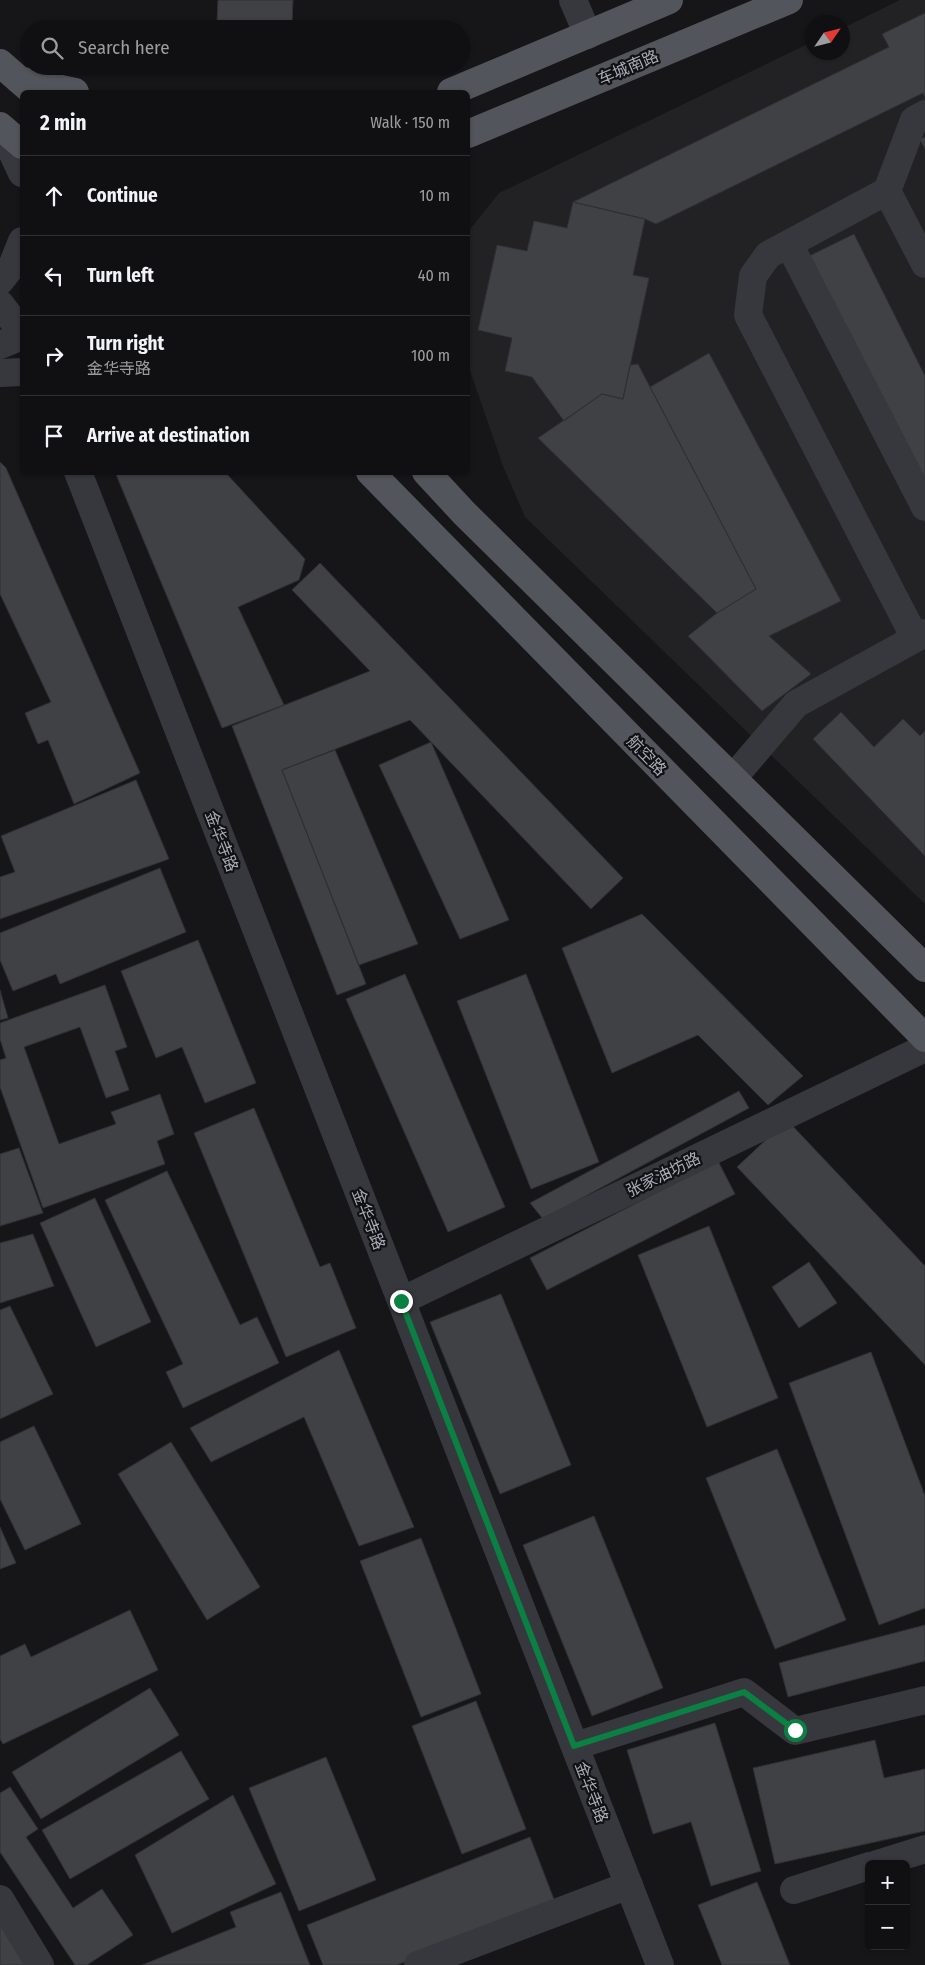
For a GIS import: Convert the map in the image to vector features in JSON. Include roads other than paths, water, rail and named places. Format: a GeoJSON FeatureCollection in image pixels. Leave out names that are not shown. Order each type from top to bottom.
{"type":"FeatureCollection","features":[{"type":"Feature","properties":{"kind":"main road"},"geometry":{"type":"LineString","coordinates":[[456,90],[669,0]]}},
{"type":"Feature","properties":{"kind":"main road","name":"车城南路"},"geometry":{"type":"LineString","coordinates":[[470,133],[789,0]]}},
{"type":"Feature","properties":{"kind":"main road"},"geometry":{"type":"LineString","coordinates":[[18,78],[67,90]]}},
{"type":"Feature","properties":{"kind":"main road"},"geometry":{"type":"LineString","coordinates":[[1,127],[20,143]]}},
{"type":"Feature","properties":{"kind":"main road","name":"航空路"},"geometry":{"type":"LineString","coordinates":[[373,475],[925,1038]]}},
{"type":"Feature","properties":{"kind":"main road"},"geometry":{"type":"LineString","coordinates":[[429,475],[464,513],[925,968]]}},
{"type":"Feature","properties":{"kind":"main road"},"geometry":{"type":"LineString","coordinates":[[449,475],[464,513]]}},
{"type":"Feature","properties":{"kind":"street"},"geometry":{"type":"LineString","coordinates":[[573,0],[588,35]]}},
{"type":"Feature","properties":{"kind":"street"},"geometry":{"type":"LineString","coordinates":[[733,778],[796,704],[920,635],[748,315],[753,276],[768,255],[887,191],[914,120],[925,114]]}},
{"type":"Feature","properties":{"kind":"street"},"geometry":{"type":"LineString","coordinates":[[1,127],[20,169]]}},
{"type":"Feature","properties":{"kind":"street"},"geometry":{"type":"LineString","coordinates":[[887,191],[925,264]]}},
{"type":"Feature","properties":{"kind":"street"},"geometry":{"type":"LineString","coordinates":[[789,244],[925,507]]}},
{"type":"Feature","properties":{"kind":"street"},"geometry":{"type":"LineString","coordinates":[[0,281],[12,266],[20,246]]}},
{"type":"Feature","properties":{"kind":"street"},"geometry":{"type":"LineString","coordinates":[[0,304],[20,329]]}},
{"type":"Feature","properties":{"kind":"street"},"geometry":{"type":"LineString","coordinates":[[0,345],[20,337]]}},
{"type":"Feature","properties":{"kind":"street"},"geometry":{"type":"LineString","coordinates":[[0,373],[20,372]]}},
{"type":"Feature","properties":{"kind":"street","name":"金华寺路"},"geometry":{"type":"LineString","coordinates":[[79,475],[660,1965]]}},
{"type":"Feature","properties":{"kind":"street","name":"张家油坊路"},"geometry":{"type":"LineString","coordinates":[[401,1301],[925,1048]]}},
{"type":"Feature","properties":{"kind":"street"},"geometry":{"type":"LineString","coordinates":[[574,1746],[744,1692],[795,1730],[925,1700]]}},
{"type":"Feature","properties":{"kind":"street"},"geometry":{"type":"LineString","coordinates":[[890,1860],[925,1849]]}},
{"type":"Feature","properties":{"kind":"street"},"geometry":{"type":"LineString","coordinates":[[794,1890],[865,1867]]}},
{"type":"Feature","properties":{"kind":"street"},"geometry":{"type":"LineString","coordinates":[[418,1965],[629,1885]]}},
{"type":"Feature","properties":{"kind":"street"},"geometry":{"type":"LineString","coordinates":[[0,1899],[40,1965]]}}]}
